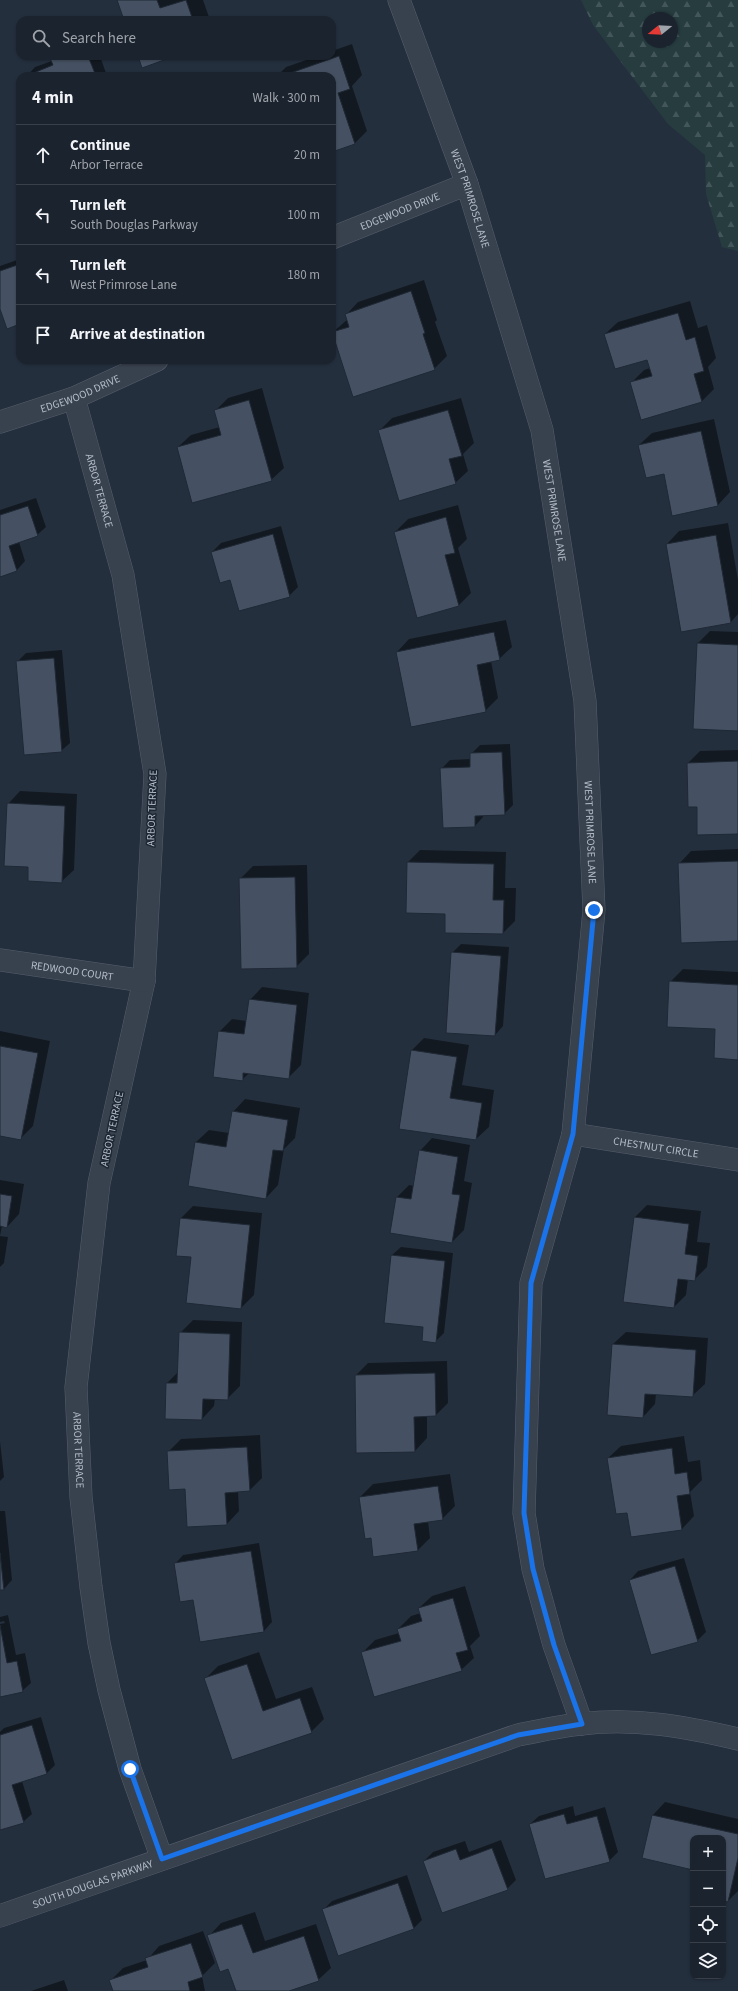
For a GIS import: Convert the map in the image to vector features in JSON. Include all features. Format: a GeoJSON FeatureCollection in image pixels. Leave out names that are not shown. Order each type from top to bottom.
{"type":"FeatureCollection","features":[{"type":"Feature","properties":{"kind":"street","name":"WEST PRIMROSE LANE"},"geometry":{"type":"LineString","coordinates":[[399,0],[467,184],[542,430],[585,701],[594,910],[573,1134],[531,1283],[524,1513],[538,1584],[554,1645],[582,1724]]}},
{"type":"Feature","properties":{"kind":"street","name":"EDGEWOOD DRIVE"},"geometry":{"type":"LineString","coordinates":[[336,236],[467,184]]}},
{"type":"Feature","properties":{"kind":"street","name":"EDGEWOOD DRIVE"},"geometry":{"type":"LineString","coordinates":[[0,422],[74,398],[148,364]]}},
{"type":"Feature","properties":{"kind":"street","name":"ARBOR TERRACE"},"geometry":{"type":"LineString","coordinates":[[74,398],[123,575],[155,774],[144,981],[99,1183],[76,1386],[81,1497],[99,1643],[109,1690],[130,1769],[162,1859]]}},
{"type":"Feature","properties":{"kind":"street","name":"REDWOOD COURT"},"geometry":{"type":"LineString","coordinates":[[0,960],[144,981]]}},
{"type":"Feature","properties":{"kind":"street","name":"CHESTNUT CIRCLE"},"geometry":{"type":"LineString","coordinates":[[573,1134],[738,1160]]}},
{"type":"Feature","properties":{"kind":"street","name":"SOUTH DOUGLAS PARKWAY"},"geometry":{"type":"LineString","coordinates":[[0,1916],[518,1735],[582,1724],[641,1722],[693,1728],[738,1739]]}},
{"type":"Feature","properties":{"kind":"green space"},"geometry":{"type":"Polygon","coordinates":[[[581,0],[738,0],[738,251],[722,247],[706,194],[705,155],[668,124],[593,25],[581,0]]]}},
{"type":"Feature","properties":{"kind":"building"},"geometry":{"type":"Polygon","coordinates":[[[117,0],[157,0],[160,8],[186,0],[192,16],[123,16],[117,0]]]}},
{"type":"Feature","properties":{"kind":"building"},"geometry":{"type":"Polygon","coordinates":[[[339,56],[350,89],[338,93],[355,144],[336,151],[336,72],[293,72],[328,60],[336,60],[336,57],[339,56]]]}},
{"type":"Feature","properties":{"kind":"building"},"geometry":{"type":"Polygon","coordinates":[[[51,60],[90,60],[94,72],[36,72],[53,65],[51,60]]]}},
{"type":"Feature","properties":{"kind":"building"},"geometry":{"type":"Polygon","coordinates":[[[139,60],[164,60],[142,68],[139,60]]]}},
{"type":"Feature","properties":{"kind":"building"},"geometry":{"type":"Polygon","coordinates":[[[16,265],[16,326],[7,329],[0,309],[0,271],[16,265]]]}},
{"type":"Feature","properties":{"kind":"building"},"geometry":{"type":"Polygon","coordinates":[[[411,291],[435,370],[353,397],[336,344],[336,331],[349,327],[345,314],[411,291]]]}},
{"type":"Feature","properties":{"kind":"building"},"geometry":{"type":"Polygon","coordinates":[[[678,313],[686,340],[695,337],[704,371],[694,374],[702,402],[641,420],[630,382],[652,376],[647,360],[615,369],[604,334],[678,313]]]}},
{"type":"Feature","properties":{"kind":"building"},"geometry":{"type":"Polygon","coordinates":[[[249,400],[272,481],[192,503],[177,447],[221,435],[214,410],[249,400]]]}},
{"type":"Feature","properties":{"kind":"building"},"geometry":{"type":"Polygon","coordinates":[[[448,410],[462,456],[449,459],[456,484],[399,501],[378,430],[448,410]]]}},
{"type":"Feature","properties":{"kind":"building"},"geometry":{"type":"Polygon","coordinates":[[[701,431],[718,506],[672,516],[664,474],[646,478],[638,445],[701,431]]]}},
{"type":"Feature","properties":{"kind":"building"},"geometry":{"type":"Polygon","coordinates":[[[28,506],[38,536],[9,546],[17,571],[0,577],[0,515],[28,506]]]}},
{"type":"Feature","properties":{"kind":"building"},"geometry":{"type":"Polygon","coordinates":[[[446,517],[455,553],[445,555],[459,606],[417,618],[394,532],[446,517]]]}},
{"type":"Feature","properties":{"kind":"building"},"geometry":{"type":"Polygon","coordinates":[[[273,534],[290,597],[239,611],[230,580],[220,583],[211,552],[273,534]]]}},
{"type":"Feature","properties":{"kind":"building"},"geometry":{"type":"Polygon","coordinates":[[[716,535],[731,623],[681,632],[666,544],[716,535]]]}},
{"type":"Feature","properties":{"kind":"building"},"geometry":{"type":"Polygon","coordinates":[[[494,632],[500,660],[477,665],[486,712],[411,727],[396,652],[494,632]]]}},
{"type":"Feature","properties":{"kind":"building"},"geometry":{"type":"Polygon","coordinates":[[[697,643],[738,645],[738,731],[693,729],[697,643]]]}},
{"type":"Feature","properties":{"kind":"building"},"geometry":{"type":"Polygon","coordinates":[[[54,658],[62,752],[24,755],[16,661],[54,658]]]}},
{"type":"Feature","properties":{"kind":"building"},"geometry":{"type":"Polygon","coordinates":[[[502,752],[505,815],[475,816],[475,827],[443,828],[440,768],[470,767],[470,753],[502,752]]]}},
{"type":"Feature","properties":{"kind":"building"},"geometry":{"type":"Polygon","coordinates":[[[738,761],[738,834],[697,835],[697,807],[688,807],[687,763],[738,761]]]}},
{"type":"Feature","properties":{"kind":"building"},"geometry":{"type":"Polygon","coordinates":[[[7,803],[65,806],[62,883],[28,881],[28,867],[4,866],[7,803]]]}},
{"type":"Feature","properties":{"kind":"building"},"geometry":{"type":"Polygon","coordinates":[[[738,861],[738,941],[681,943],[678,863],[738,861]]]}},
{"type":"Feature","properties":{"kind":"building"},"geometry":{"type":"Polygon","coordinates":[[[407,862],[494,864],[493,900],[504,900],[503,934],[445,933],[445,914],[406,913],[407,862]]]}},
{"type":"Feature","properties":{"kind":"building"},"geometry":{"type":"Polygon","coordinates":[[[295,877],[297,968],[241,969],[239,878],[295,877]]]}},
{"type":"Feature","properties":{"kind":"building"},"geometry":{"type":"Polygon","coordinates":[[[451,952],[501,956],[495,1036],[446,1033],[451,952]]]}},
{"type":"Feature","properties":{"kind":"building"},"geometry":{"type":"Polygon","coordinates":[[[669,981],[738,985],[738,1060],[714,1058],[715,1029],[667,1027],[669,981]]]}},
{"type":"Feature","properties":{"kind":"building"},"geometry":{"type":"Polygon","coordinates":[[[249,999],[297,1005],[289,1079],[243,1073],[243,1081],[213,1077],[218,1031],[244,1034],[249,999]]]}},
{"type":"Feature","properties":{"kind":"building"},"geometry":{"type":"Polygon","coordinates":[[[0,1046],[38,1053],[21,1140],[0,1136],[0,1046]]]}},
{"type":"Feature","properties":{"kind":"building"},"geometry":{"type":"Polygon","coordinates":[[[411,1050],[457,1057],[450,1098],[482,1103],[476,1140],[399,1129],[411,1050]]]}},
{"type":"Feature","properties":{"kind":"building"},"geometry":{"type":"Polygon","coordinates":[[[232,1111],[288,1120],[283,1151],[273,1150],[266,1199],[188,1186],[195,1142],[226,1147],[232,1111]]]}},
{"type":"Feature","properties":{"kind":"building"},"geometry":{"type":"Polygon","coordinates":[[[419,1150],[458,1157],[452,1194],[460,1195],[452,1243],[390,1233],[396,1197],[411,1199],[419,1150]]]}},
{"type":"Feature","properties":{"kind":"building"},"geometry":{"type":"Polygon","coordinates":[[[0,1194],[12,1196],[7,1228],[0,1226],[0,1194]]]}},
{"type":"Feature","properties":{"kind":"building"},"geometry":{"type":"Polygon","coordinates":[[[634,1217],[689,1224],[685,1254],[698,1256],[695,1281],[678,1279],[674,1308],[623,1302],[634,1217]]]}},
{"type":"Feature","properties":{"kind":"building"},"geometry":{"type":"Polygon","coordinates":[[[180,1218],[250,1225],[241,1309],[186,1303],[191,1257],[176,1256],[180,1218]]]}},
{"type":"Feature","properties":{"kind":"building"},"geometry":{"type":"Polygon","coordinates":[[[391,1255],[445,1261],[436,1343],[422,1341],[423,1327],[384,1323],[391,1255]]]}},
{"type":"Feature","properties":{"kind":"building"},"geometry":{"type":"Polygon","coordinates":[[[179,1332],[230,1334],[228,1400],[203,1399],[202,1420],[165,1419],[166,1383],[177,1383],[179,1332]]]}},
{"type":"Feature","properties":{"kind":"building"},"geometry":{"type":"Polygon","coordinates":[[[612,1344],[696,1350],[693,1397],[645,1394],[643,1418],[607,1415],[612,1344]]]}},
{"type":"Feature","properties":{"kind":"building"},"geometry":{"type":"Polygon","coordinates":[[[435,1373],[436,1416],[414,1417],[415,1452],[356,1453],[355,1375],[435,1373]]]}},
{"type":"Feature","properties":{"kind":"building"},"geometry":{"type":"Polygon","coordinates":[[[247,1447],[250,1491],[225,1493],[227,1525],[187,1527],[185,1489],[169,1490],[167,1451],[247,1447]]]}},
{"type":"Feature","properties":{"kind":"building"},"geometry":{"type":"Polygon","coordinates":[[[672,1448],[675,1474],[687,1472],[690,1494],[677,1496],[682,1530],[631,1537],[627,1513],[616,1514],[607,1458],[672,1448]]]}},
{"type":"Feature","properties":{"kind":"building"},"geometry":{"type":"Polygon","coordinates":[[[438,1486],[443,1520],[414,1524],[418,1551],[373,1557],[371,1538],[365,1539],[359,1497],[438,1486]]]}},
{"type":"Feature","properties":{"kind":"building"},"geometry":{"type":"Polygon","coordinates":[[[251,1551],[264,1632],[200,1642],[193,1600],[180,1602],[174,1563],[251,1551]]]}},
{"type":"Feature","properties":{"kind":"building"},"geometry":{"type":"Polygon","coordinates":[[[0,1553],[4,1590],[0,1590],[0,1553]]]}},
{"type":"Feature","properties":{"kind":"building"},"geometry":{"type":"Polygon","coordinates":[[[675,1566],[698,1642],[651,1655],[629,1580],[675,1566]]]}},
{"type":"Feature","properties":{"kind":"building"},"geometry":{"type":"Polygon","coordinates":[[[453,1598],[468,1650],[456,1653],[462,1671],[374,1697],[361,1652],[401,1641],[397,1629],[422,1621],[418,1608],[453,1598]]]}},
{"type":"Feature","properties":{"kind":"building"},"geometry":{"type":"Polygon","coordinates":[[[0,1625],[7,1663],[17,1661],[23,1692],[0,1697],[0,1625]]]}},
{"type":"Feature","properties":{"kind":"building"},"geometry":{"type":"Polygon","coordinates":[[[247,1664],[263,1711],[300,1698],[312,1733],[232,1760],[204,1678],[247,1664]]]}},
{"type":"Feature","properties":{"kind":"building"},"geometry":{"type":"Polygon","coordinates":[[[32,1725],[47,1774],[12,1785],[24,1823],[0,1830],[0,1735],[32,1725]]]}},
{"type":"Feature","properties":{"kind":"building"},"geometry":{"type":"Polygon","coordinates":[[[564,1814],[567,1824],[597,1816],[610,1862],[545,1879],[529,1824],[564,1814]]]}},
{"type":"Feature","properties":{"kind":"building"},"geometry":{"type":"Polygon","coordinates":[[[652,1815],[738,1834],[738,1858],[728,1902],[726,1902],[726,1835],[690,1835],[690,1869],[642,1858],[652,1815]]]}},
{"type":"Feature","properties":{"kind":"building"},"geometry":{"type":"Polygon","coordinates":[[[492,1848],[508,1890],[442,1913],[423,1861],[456,1849],[460,1860],[492,1848]]]}},
{"type":"Feature","properties":{"kind":"building"},"geometry":{"type":"Polygon","coordinates":[[[398,1883],[414,1929],[338,1956],[322,1909],[398,1883]]]}},
{"type":"Feature","properties":{"kind":"building"},"geometry":{"type":"Polygon","coordinates":[[[242,1924],[253,1953],[304,1936],[319,1981],[289,1991],[236,1991],[228,1969],[220,1972],[207,1935],[242,1924]]]}},
{"type":"Feature","properties":{"kind":"building"},"geometry":{"type":"Polygon","coordinates":[[[191,1943],[203,1977],[188,1982],[190,1991],[113,1991],[109,1980],[148,1967],[145,1958],[191,1943]]]}},
{"type":"Feature","properties":{"kind":"route"},"geometry":{"type":"LineString","coordinates":[[130,1769],[162,1859],[518,1735],[582,1724],[554,1645],[533,1569],[524,1513],[531,1283],[573,1134],[594,910]]}}]}
